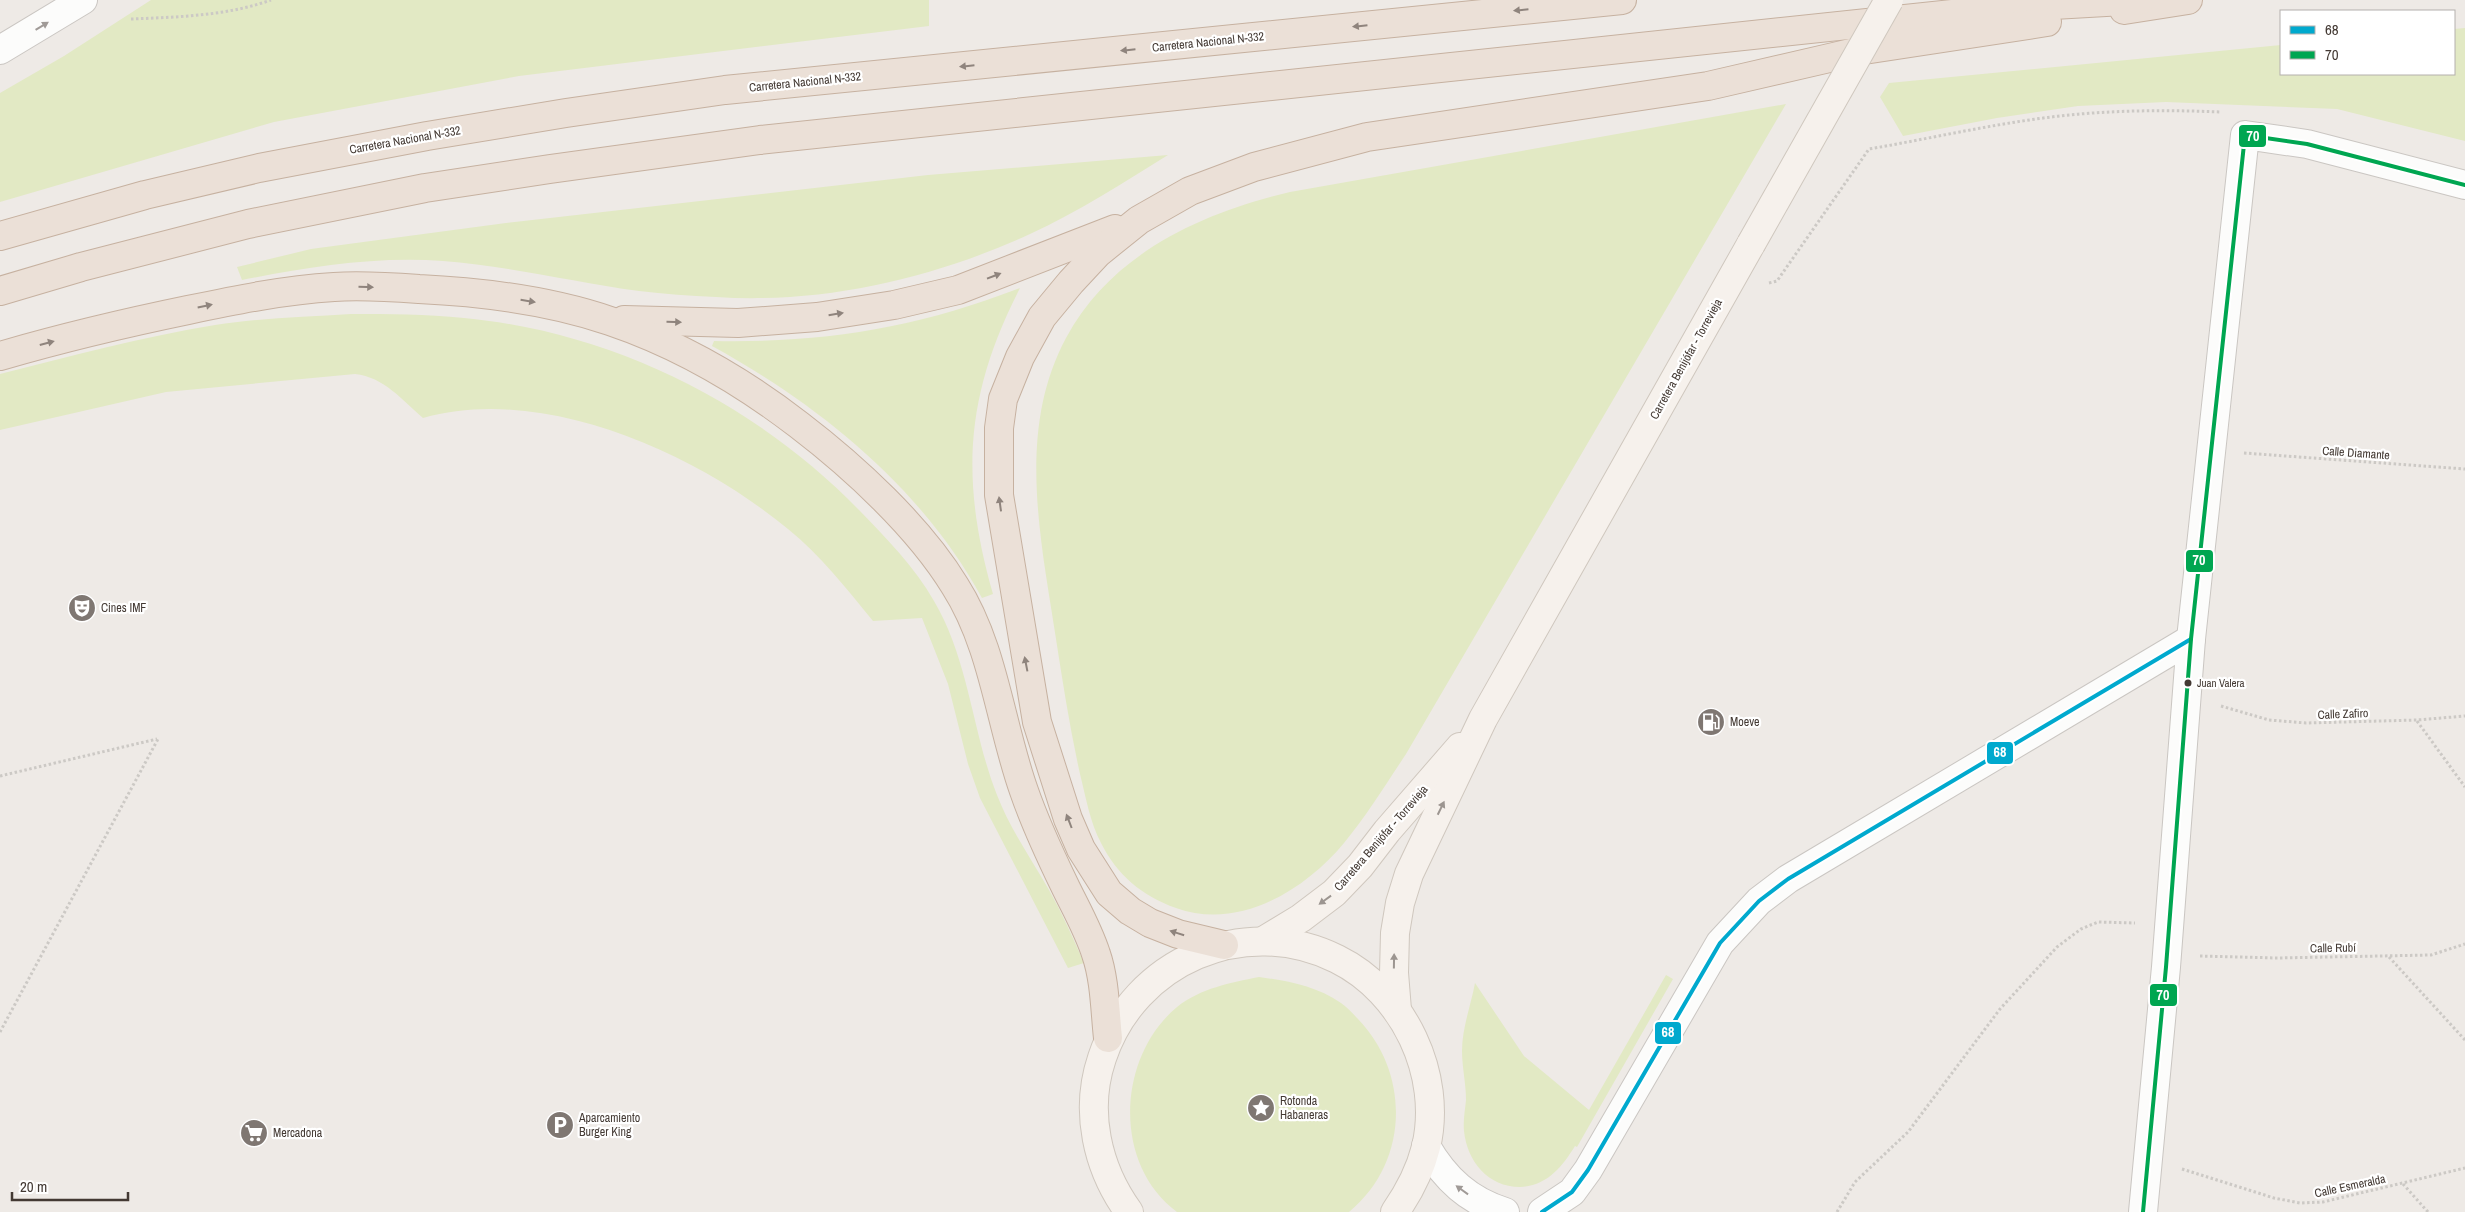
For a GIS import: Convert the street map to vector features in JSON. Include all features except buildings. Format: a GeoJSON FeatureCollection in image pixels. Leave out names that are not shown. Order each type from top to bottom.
{"type":"FeatureCollection","features":[{"type":"Feature","properties":{"kind":"highway","name":"Carretera Nacional N-332"},"geometry":{"type":"LineString","coordinates":[[0,236],[145,195],[260,168],[427,136],[575,111],[725,90],[1622,0]]}},
{"type":"Feature","properties":{"kind":"highway"},"geometry":{"type":"LineString","coordinates":[[0,291],[81,267],[248,224],[425,188],[750,141],[2018,7],[2141,0]]}},
{"type":"Feature","properties":{"kind":"highway"},"geometry":{"type":"LineString","coordinates":[[1224,945],[1178,934],[1150,923],[1130,911],[1109,892],[1080,849],[1068,819],[1037,722],[999,495],[999,428],[1003,400],[1020,357],[1042,317],[1098,252],[1139,220],[1190,191],[1254,166],[1367,137],[1708,86],[1864,50],[2188,0]]}},
{"type":"Feature","properties":{"kind":"highway"},"geometry":{"type":"LineString","coordinates":[[608,320],[738,323],[817,317],[894,305],[958,290],[1139,220]]}},
{"type":"Feature","properties":{"kind":"highway"},"geometry":{"type":"LineString","coordinates":[[0,356],[112,326],[258,295],[336,286],[459,291],[534,302],[608,320],[667,344],[712,367],[774,406],[825,445],[876,492],[927,546],[956,586],[972,619],[988,661],[1007,741],[1024,794],[1044,842],[1085,925],[1097,956],[1108,1038]]}},
{"type":"Feature","properties":{"kind":"main road","name":"Carretera Benijófar - Torrevieja"},"geometry":{"type":"LineString","coordinates":[[1397,1010],[1394,973],[1395,933],[1400,903],[1409,874],[1484,719],[1889,0]]}},
{"type":"Feature","properties":{"kind":"main road","name":"Carretera Benijófar - Torrevieja"},"geometry":{"type":"LineString","coordinates":[[1263,941],[1301,918],[1334,893],[1360,866],[1387,831],[1484,719]]}},
{"type":"Feature","properties":{"kind":"main road"},"geometry":{"type":"LineString","coordinates":[[1110,1212],[1103,1166],[1096,1141],[1093,1106],[1097,1072],[1108,1038],[1128,1005],[1155,978],[1187,958],[1224,945],[1263,941],[1302,946],[1338,959],[1370,981],[1397,1010],[1416,1043],[1427,1080],[1430,1113],[1426,1146],[1408,1193],[1395,1212]]}},
{"type":"Feature","properties":{"kind":"main road"},"geometry":{"type":"LineString","coordinates":[[1103,1166],[1118,1197],[1129,1212]]}},
{"type":"Feature","properties":{"kind":"street"},"geometry":{"type":"LineString","coordinates":[[0,50],[83,0]]}},
{"type":"Feature","properties":{"kind":"street"},"geometry":{"type":"LineString","coordinates":[[2143,1212],[2166,967],[2191,639],[2245,135],[2307,144],[2465,185]]}},
{"type":"Feature","properties":{"kind":"street"},"geometry":{"type":"LineString","coordinates":[[1542,1212],[1572,1192],[1588,1170],[1720,943],[1759,901],[1788,879],[2191,639]]}},
{"type":"Feature","properties":{"kind":"street"},"geometry":{"type":"LineString","coordinates":[[1426,1146],[1444,1175],[1457,1187],[1472,1198],[1505,1212]]}},
{"type":"Feature","properties":{"kind":"path"},"geometry":{"type":"LineString","coordinates":[[131,19],[187,16],[228,11],[271,0]]}},
{"type":"Feature","properties":{"kind":"path"},"geometry":{"type":"LineString","coordinates":[[1764,284],[1777,281],[1870,149],[1998,126],[2079,114],[2140,110],[2228,112]]}},
{"type":"Feature","properties":{"kind":"path","name":"Calle Diamante"},"geometry":{"type":"LineString","coordinates":[[2245,454],[2465,470]]}},
{"type":"Feature","properties":{"kind":"path","name":"Calle Zafiro"},"geometry":{"type":"LineString","coordinates":[[2223,706],[2269,720],[2306,724],[2417,720],[2465,716]]}},
{"type":"Feature","properties":{"kind":"path"},"geometry":{"type":"LineString","coordinates":[[2417,720],[2465,787]]}},
{"type":"Feature","properties":{"kind":"path"},"geometry":{"type":"LineString","coordinates":[[0,776],[158,738],[0,1032]]}},
{"type":"Feature","properties":{"kind":"path"},"geometry":{"type":"LineString","coordinates":[[1837,1212],[1855,1182],[1908,1132],[2000,1009],[2057,947],[2081,929],[2098,922],[2141,924]]}},
{"type":"Feature","properties":{"kind":"path","name":"Calle Rubí"},"geometry":{"type":"LineString","coordinates":[[2200,956],[2277,958],[2431,955],[2465,944]]}},
{"type":"Feature","properties":{"kind":"path"},"geometry":{"type":"LineString","coordinates":[[2389,956],[2465,1040]]}},
{"type":"Feature","properties":{"kind":"path","name":"Calle Esmeralda"},"geometry":{"type":"LineString","coordinates":[[2182,1169],[2300,1203],[2323,1202],[2465,1168]]}},
{"type":"Feature","properties":{"kind":"path"},"geometry":{"type":"LineString","coordinates":[[2403,1184],[2428,1212]]}},
{"type":"Feature","properties":{"kind":"green space"},"geometry":{"type":"Polygon","coordinates":[[[151,0],[929,0],[929,26],[519,76],[274,122],[0,202],[0,93],[64,56],[151,0]]]}},
{"type":"Feature","properties":{"kind":"green space"},"geometry":{"type":"Polygon","coordinates":[[[2465,28],[2465,141],[2337,109],[2166,102],[2078,106],[1997,118],[1903,136],[1880,97],[1889,83],[2280,45],[2280,75],[2455,75],[2455,29],[2465,28]]]}},
{"type":"Feature","properties":{"kind":"green space"},"geometry":{"type":"Polygon","coordinates":[[[1786,104],[1406,754],[1344,843],[1310,876],[1290,890],[1269,902],[1247,910],[1223,914],[1200,914],[1164,903],[1132,883],[1107,854],[1097,835],[1089,810],[1076,757],[1067,706],[1039,525],[1037,448],[1041,410],[1051,374],[1066,338],[1085,308],[1107,283],[1133,260],[1162,241],[1192,225],[1257,201],[1290,192],[1786,104]]]}},
{"type":"Feature","properties":{"kind":"green space"},"geometry":{"type":"Polygon","coordinates":[[[1168,155],[1065,216],[993,250],[916,276],[837,292],[756,298],[677,295],[639,291],[468,263],[443,261],[367,261],[291,271],[242,280],[237,267],[311,249],[506,223],[928,175],[1168,155]]]}},
{"type":"Feature","properties":{"kind":"green space"},"geometry":{"type":"Polygon","coordinates":[[[1020,288],[1002,327],[988,365],[979,402],[974,438],[973,475],[976,513],[982,552],[993,594],[982,598],[958,558],[930,521],[899,486],[865,453],[830,423],[792,395],[712,346],[714,341],[794,339],[833,336],[870,330],[944,313],[1020,288]]]}},
{"type":"Feature","properties":{"kind":"green space"},"geometry":{"type":"Polygon","coordinates":[[[351,314],[408,314],[464,318],[519,326],[574,339],[627,357],[678,379],[727,406],[774,437],[818,472],[890,542],[918,576],[934,601],[955,647],[989,771],[1002,808],[1058,908],[1084,963],[1068,968],[980,798],[968,764],[948,684],[922,618],[873,621],[822,561],[788,529],[751,501],[709,475],[664,452],[616,432],[567,418],[518,410],[469,410],[423,418],[384,384],[355,374],[166,392],[0,430],[0,374],[134,341],[215,325],[265,319],[351,314]]]}},
{"type":"Feature","properties":{"kind":"green space"},"geometry":{"type":"Polygon","coordinates":[[[1666,975],[1673,979],[1577,1147],[1575,1146],[1559,1168],[1538,1183],[1520,1187],[1498,1182],[1481,1170],[1475,1162],[1466,1142],[1464,1127],[1466,1100],[1462,1042],[1475,983],[1524,1056],[1589,1110],[1666,975]]]}},
{"type":"Feature","properties":{"kind":"green space"},"geometry":{"type":"Polygon","coordinates":[[[1259,977],[1312,988],[1341,1003],[1358,1019],[1375,1041],[1387,1065],[1394,1091],[1396,1118],[1392,1144],[1383,1169],[1369,1192],[1349,1212],[1177,1212],[1156,1191],[1141,1167],[1133,1139],[1130,1110],[1133,1081],[1143,1053],[1157,1028],[1177,1007],[1196,995],[1216,987],[1259,977]]]}},
{"type":"Feature","properties":{"kind":"transit line","name":"70"},"geometry":{"type":"LineString","coordinates":[[2143,1212],[2166,967],[2191,639],[2245,135],[2307,144],[2465,185]]}},
{"type":"Feature","properties":{"kind":"transit line","name":"68"},"geometry":{"type":"LineString","coordinates":[[1542,1212],[1572,1192],[1588,1170],[1720,943],[1759,901],[1788,879],[2191,639]]}},
{"type":"Feature","properties":{"kind":"place","name":"Cines IMF"},"geometry":{"type":"Point","coordinates":[82,608]}},
{"type":"Feature","properties":{"kind":"place","name":"Juan Valera"},"geometry":{"type":"Point","coordinates":[2188,683]}},
{"type":"Feature","properties":{"kind":"place","name":"Moeve"},"geometry":{"type":"Point","coordinates":[1711,722]}},
{"type":"Feature","properties":{"kind":"place","name":"Rotonda Habaneras"},"geometry":{"type":"Point","coordinates":[1261,1108]}},
{"type":"Feature","properties":{"kind":"place","name":"Aparcamiento Burger King"},"geometry":{"type":"Point","coordinates":[560,1125]}},
{"type":"Feature","properties":{"kind":"place","name":"Mercadona"},"geometry":{"type":"Point","coordinates":[254,1133]}}]}
